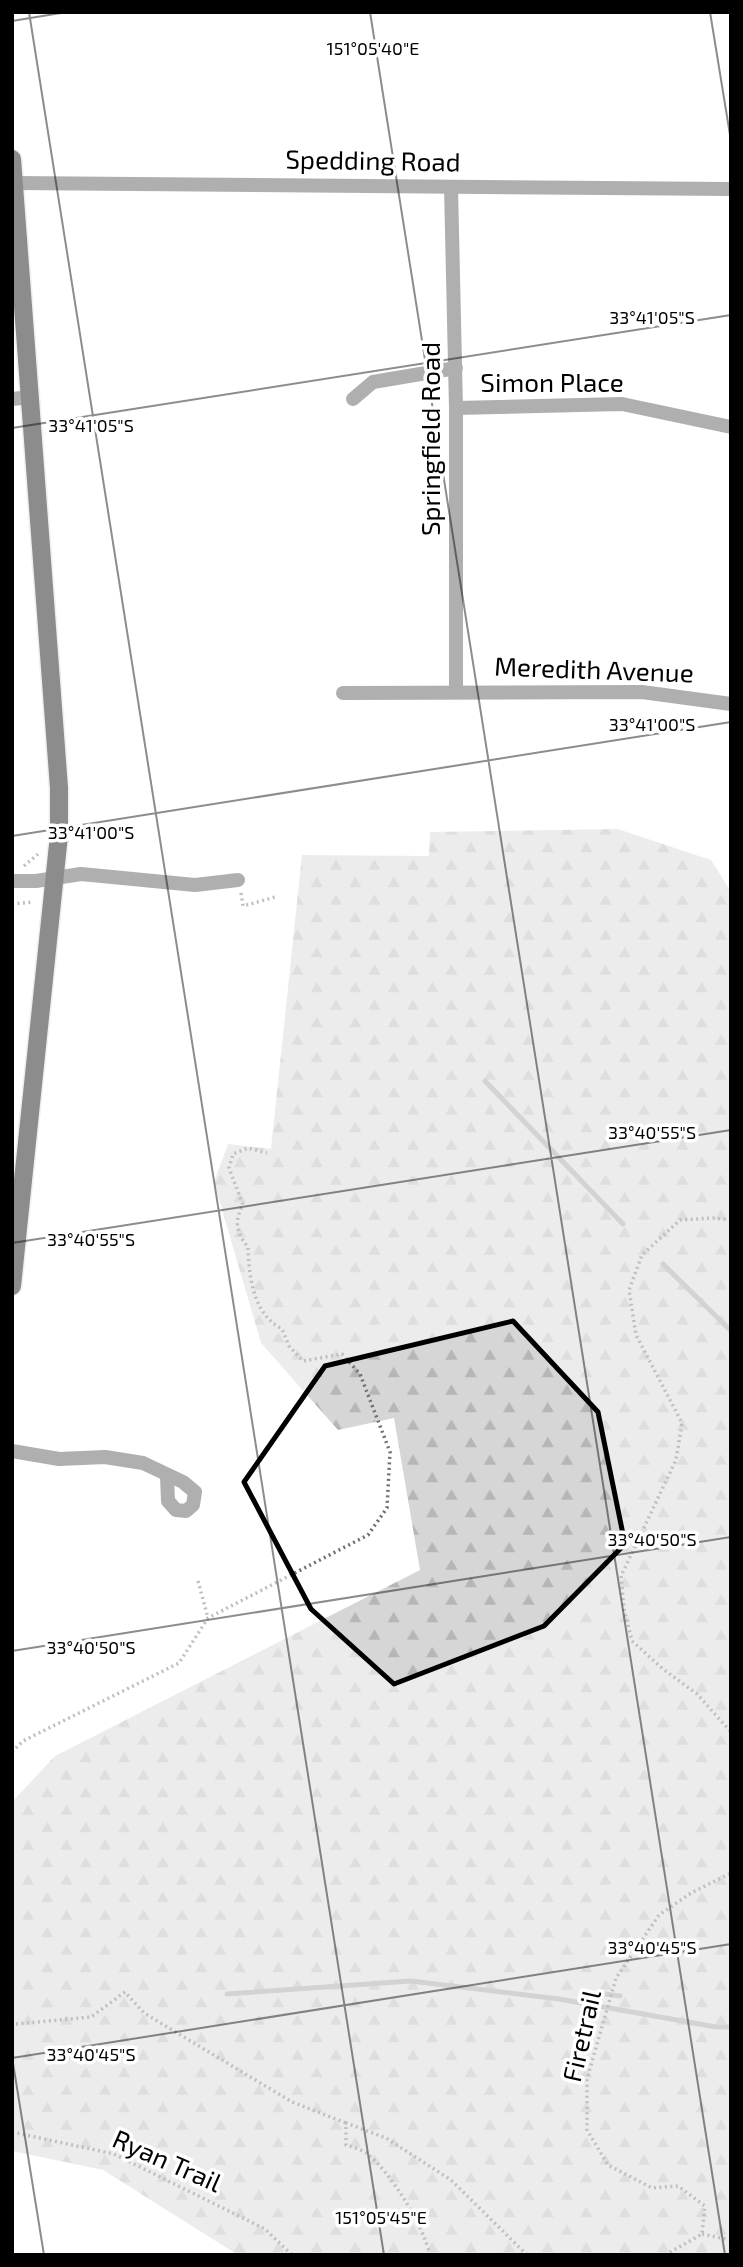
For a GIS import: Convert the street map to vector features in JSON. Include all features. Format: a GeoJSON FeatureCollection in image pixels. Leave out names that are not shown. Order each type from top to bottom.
{"type":"FeatureCollection","features":[{"type":"Feature","properties":{"kind":"main road"},"geometry":{"type":"LineString","coordinates":[[12,159],[58,788],[56,879],[37,1030],[12,1286]]}},
{"type":"Feature","properties":{"kind":"street","name":"Spedding Road"},"geometry":{"type":"LineString","coordinates":[[15,183],[731,189]]}},
{"type":"Feature","properties":{"kind":"street","name":"Springfield Road"},"geometry":{"type":"LineString","coordinates":[[451,187],[456,368],[456,690]]}},
{"type":"Feature","properties":{"kind":"street"},"geometry":{"type":"LineString","coordinates":[[353,399],[373,382],[456,368]]}},
{"type":"Feature","properties":{"kind":"street"},"geometry":{"type":"LineString","coordinates":[[12,399],[31,397]]}},
{"type":"Feature","properties":{"kind":"street","name":"Simon Place"},"geometry":{"type":"LineString","coordinates":[[456,408],[622,404],[731,427]]}},
{"type":"Feature","properties":{"kind":"street","name":"Meredith Avenue"},"geometry":{"type":"LineString","coordinates":[[343,693],[456,690],[642,692],[731,704]]}},
{"type":"Feature","properties":{"kind":"street"},"geometry":{"type":"LineString","coordinates":[[16,874],[56,879],[81,874],[195,885],[239,880]]}},
{"type":"Feature","properties":{"kind":"street"},"geometry":{"type":"LineString","coordinates":[[12,1451],[51,1458],[105,1457],[143,1463],[167,1476]]}},
{"type":"Feature","properties":{"kind":"path"},"geometry":{"type":"LineString","coordinates":[[16,874],[38,854]]}},
{"type":"Feature","properties":{"kind":"path"},"geometry":{"type":"LineString","coordinates":[[239,880],[243,906],[275,897]]}},
{"type":"Feature","properties":{"kind":"path"},"geometry":{"type":"LineString","coordinates":[[12,904],[33,902]]}},
{"type":"Feature","properties":{"kind":"path"},"geometry":{"type":"LineString","coordinates":[[12,1752],[23,1741],[179,1663],[208,1618],[368,1535],[387,1508],[390,1452],[360,1374],[342,1354],[303,1361],[289,1346],[282,1329],[270,1322],[257,1302],[249,1271],[248,1247],[238,1236],[236,1217],[243,1205],[229,1168],[233,1154],[248,1148],[268,1153]]}},
{"type":"Feature","properties":{"kind":"path"},"geometry":{"type":"LineString","coordinates":[[731,1220],[680,1220],[642,1255],[629,1290],[636,1335],[682,1423],[676,1460],[621,1576],[624,1609],[632,1641],[663,1669],[697,1693],[731,1732]]}},
{"type":"Feature","properties":{"kind":"path"},"geometry":{"type":"LineString","coordinates":[[198,1581],[208,1618]]}},
{"type":"Feature","properties":{"kind":"path","name":"Firetrail"},"geometry":{"type":"LineString","coordinates":[[702,2234],[705,2206],[678,2186],[652,2188],[608,2165],[587,2130],[587,2080],[616,1978],[659,1916],[691,1893],[731,1873]]}},
{"type":"Feature","properties":{"kind":"path"},"geometry":{"type":"LineString","coordinates":[[16,2024],[91,2017],[125,1992],[144,2013],[292,2102],[386,2138],[451,2180],[527,2255]]}},
{"type":"Feature","properties":{"kind":"path"},"geometry":{"type":"LineString","coordinates":[[346,2123],[346,2145],[365,2152],[385,2171],[413,2216],[430,2255]]}},
{"type":"Feature","properties":{"kind":"path","name":"Ryan Trail"},"geometry":{"type":"LineString","coordinates":[[12,2132],[114,2154],[265,2228],[292,2255]]}},
{"type":"Feature","properties":{"kind":"path"},"geometry":{"type":"LineString","coordinates":[[665,2255],[702,2234],[731,2241]]}},
{"type":"Feature","properties":{"kind":"highlighted area"},"geometry":{"type":"Polygon","coordinates":[[[513,1321],[598,1412],[625,1544],[544,1626],[394,1684],[311,1609],[244,1482],[325,1366],[513,1321]]]}},
{"type":"Feature","properties":{"kind":"green space"},"geometry":{"type":"Polygon","coordinates":[[[618,829],[711,860],[731,892],[731,2255],[238,2255],[103,2170],[12,2151],[12,1802],[55,1756],[420,1570],[394,1418],[338,1430],[261,1343],[214,1182],[228,1144],[271,1149],[302,855],[429,856],[430,832],[618,829]]]}},
{"type":"Feature","properties":{"kind":"waterway"},"geometry":{"type":"LineString","coordinates":[[485,1081],[623,1224]]}},
{"type":"Feature","properties":{"kind":"waterway"},"geometry":{"type":"LineString","coordinates":[[663,1264],[731,1331]]}},
{"type":"Feature","properties":{"kind":"waterway"},"geometry":{"type":"LineString","coordinates":[[227,1994],[411,1981],[559,1999],[716,2027],[731,2027]]}},
{"type":"Feature","properties":{"kind":"waterway"},"geometry":{"type":"LineString","coordinates":[[605,1994],[620,1996]]}}]}
